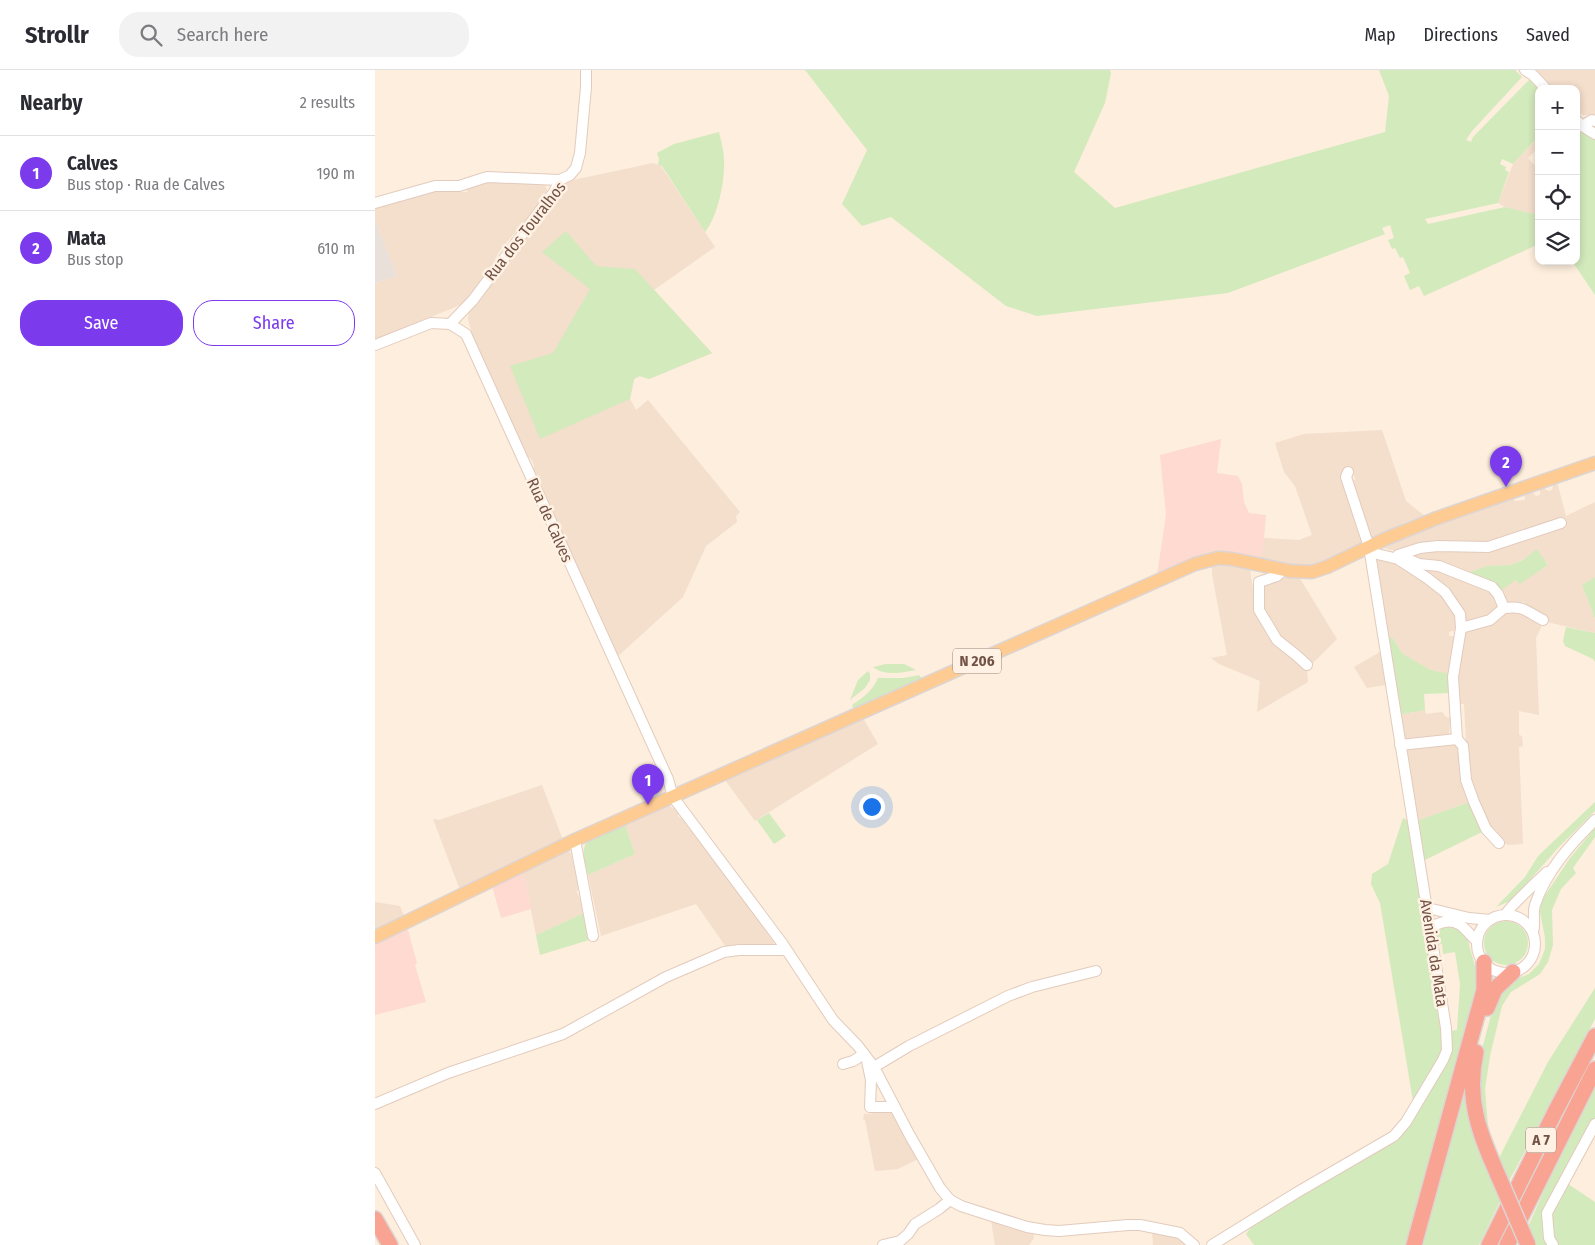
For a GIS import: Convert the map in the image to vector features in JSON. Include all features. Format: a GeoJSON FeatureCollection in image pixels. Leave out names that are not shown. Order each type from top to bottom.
{"type":"FeatureCollection","features":[{"type":"Feature","properties":{"kind":"highway"},"geometry":{"type":"LineString","coordinates":[[1414,1245],[1483,990],[1484,962]]}},
{"type":"Feature","properties":{"kind":"highway"},"geometry":{"type":"LineString","coordinates":[[1513,972],[1493,992],[1478,1041],[1473,1070],[1472,1097],[1482,1137],[1529,1245]]}},
{"type":"Feature","properties":{"kind":"highway","name":"A 7"},"geometry":{"type":"LineString","coordinates":[[1489,1245],[1595,1036]]}},
{"type":"Feature","properties":{"kind":"highway","name":"A 7"},"geometry":{"type":"LineString","coordinates":[[1507,1245],[1595,1069]]}},
{"type":"Feature","properties":{"kind":"highway"},"geometry":{"type":"LineString","coordinates":[[375,1219],[390,1245]]}},
{"type":"Feature","properties":{"kind":"main road","name":"N 206"},"geometry":{"type":"LineString","coordinates":[[375,937],[575,840],[1200,562],[1218,558],[1233,559],[1283,570],[1312,572],[1437,518],[1595,463]]}},
{"type":"Feature","properties":{"kind":"street","name":"Rua dos Touralhos"},"geometry":{"type":"LineString","coordinates":[[450,324],[477,294],[554,192],[560,180],[570,175],[576,168],[587,87],[586,70]]}},
{"type":"Feature","properties":{"kind":"street"},"geometry":{"type":"LineString","coordinates":[[1525,70],[1542,85]]}},
{"type":"Feature","properties":{"kind":"street"},"geometry":{"type":"LineString","coordinates":[[1580,123],[1595,121]]}},
{"type":"Feature","properties":{"kind":"street"},"geometry":{"type":"LineString","coordinates":[[1580,124],[1595,134]]}},
{"type":"Feature","properties":{"kind":"street"},"geometry":{"type":"LineString","coordinates":[[375,203],[435,186],[459,186],[487,177],[560,180]]}},
{"type":"Feature","properties":{"kind":"street"},"geometry":{"type":"LineString","coordinates":[[375,345],[431,323],[450,324]]}},
{"type":"Feature","properties":{"kind":"street","name":"Rua de Calves"},"geometry":{"type":"LineString","coordinates":[[450,324],[466,334],[663,770],[673,797],[786,950],[833,1020],[874,1067],[940,1188],[950,1200]]}},
{"type":"Feature","properties":{"kind":"street","name":"Avenida da Mata"},"geometry":{"type":"LineString","coordinates":[[1212,1245],[1296,1193],[1395,1136],[1406,1122],[1447,1050],[1446,1028],[1371,547],[1347,478],[1348,472]]}},
{"type":"Feature","properties":{"kind":"street"},"geometry":{"type":"LineString","coordinates":[[1398,555],[1420,548],[1488,547],[1561,522]]}},
{"type":"Feature","properties":{"kind":"street"},"geometry":{"type":"LineString","coordinates":[[1371,547],[1419,564],[1439,566],[1492,587],[1498,594],[1504,608]]}},
{"type":"Feature","properties":{"kind":"street"},"geometry":{"type":"LineString","coordinates":[[1371,547],[1398,559],[1440,587],[1460,614],[1461,628],[1453,677],[1457,739],[1463,746],[1466,780],[1474,802],[1486,829],[1499,843]]}},
{"type":"Feature","properties":{"kind":"street"},"geometry":{"type":"LineString","coordinates":[[1283,570],[1277,576],[1259,582],[1259,610],[1277,640],[1307,665]]}},
{"type":"Feature","properties":{"kind":"street"},"geometry":{"type":"LineString","coordinates":[[1461,628],[1490,620],[1504,608],[1524,608],[1543,620]]}},
{"type":"Feature","properties":{"kind":"street"},"geometry":{"type":"LineString","coordinates":[[1401,745],[1457,739]]}},
{"type":"Feature","properties":{"kind":"street"},"geometry":{"type":"LineString","coordinates":[[1506,914],[1509,908],[1518,902],[1554,867],[1595,820]]}},
{"type":"Feature","properties":{"kind":"street"},"geometry":{"type":"LineString","coordinates":[[575,840],[593,936]]}},
{"type":"Feature","properties":{"kind":"street"},"geometry":{"type":"LineString","coordinates":[[1533,932],[1522,919],[1506,914],[1497,916],[1490,920],[1479,933],[1477,941],[1479,953],[1484,962],[1497,971],[1513,972],[1521,969],[1532,957],[1535,949],[1533,932],[1536,904],[1554,867]]}},
{"type":"Feature","properties":{"kind":"street"},"geometry":{"type":"LineString","coordinates":[[1426,909],[1432,908],[1469,918],[1490,920]]}},
{"type":"Feature","properties":{"kind":"street"},"geometry":{"type":"LineString","coordinates":[[1429,926],[1447,921],[1458,923],[1477,941]]}},
{"type":"Feature","properties":{"kind":"street"},"geometry":{"type":"LineString","coordinates":[[375,1104],[448,1073],[563,1034],[666,977],[724,952],[739,950],[786,950]]}},
{"type":"Feature","properties":{"kind":"street"},"geometry":{"type":"LineString","coordinates":[[874,1067],[909,1046],[1008,996],[1032,987],[1096,971]]}},
{"type":"Feature","properties":{"kind":"street"},"geometry":{"type":"LineString","coordinates":[[843,1064],[865,1056],[871,1080],[870,1107],[895,1107]]}},
{"type":"Feature","properties":{"kind":"street"},"geometry":{"type":"LineString","coordinates":[[1553,1245],[1549,1238],[1547,1213],[1595,1124]]}},
{"type":"Feature","properties":{"kind":"street"},"geometry":{"type":"LineString","coordinates":[[375,1174],[415,1245]]}},
{"type":"Feature","properties":{"kind":"street"},"geometry":{"type":"LineString","coordinates":[[883,1245],[900,1241],[909,1234],[915,1224],[950,1200],[971,1209],[1027,1227],[1059,1231],[1140,1225],[1180,1233],[1192,1241],[1194,1245]]}},
{"type":"Feature","properties":{"kind":"shaded area"},"geometry":{"type":"Polygon","coordinates":[[[1535,70],[1595,70],[1595,116],[1580,114],[1580,85],[1548,85],[1535,70]]]}},
{"type":"Feature","properties":{"kind":"shaded area"},"geometry":{"type":"Polygon","coordinates":[[[1535,141],[1535,151],[1528,158],[1535,166],[1535,214],[1505,207],[1498,203],[1513,164],[1535,141]]]}},
{"type":"Feature","properties":{"kind":"shaded area"},"geometry":{"type":"Polygon","coordinates":[[[653,163],[661,166],[715,247],[654,290],[712,353],[649,379],[639,376],[634,379],[630,399],[636,410],[648,400],[740,512],[736,516],[737,522],[706,546],[683,597],[617,657],[533,470],[534,465],[527,456],[472,334],[468,319],[470,306],[564,182],[653,163]]]}},
{"type":"Feature","properties":{"kind":"shaded area"},"geometry":{"type":"Polygon","coordinates":[[[488,181],[545,183],[548,194],[500,250],[487,275],[465,303],[375,340],[375,283],[397,276],[375,220],[375,207],[410,194],[444,189],[451,192],[467,192],[468,185],[488,181]]]}},
{"type":"Feature","properties":{"kind":"shaded area"},"geometry":{"type":"Polygon","coordinates":[[[375,220],[397,276],[375,283],[375,220]]]}},
{"type":"Feature","properties":{"kind":"shaded area"},"geometry":{"type":"Polygon","coordinates":[[[1382,430],[1406,501],[1425,516],[1408,521],[1369,541],[1352,480],[1355,480],[1354,475],[1349,467],[1342,472],[1342,478],[1348,491],[1346,494],[1348,500],[1350,500],[1365,544],[1325,563],[1307,567],[1260,561],[1264,538],[1299,540],[1312,535],[1295,486],[1284,472],[1275,443],[1304,434],[1382,430]]]}},
{"type":"Feature","properties":{"kind":"shaded area"},"geometry":{"type":"Polygon","coordinates":[[[1221,439],[1217,473],[1238,476],[1242,484],[1244,502],[1249,513],[1266,515],[1260,561],[1224,555],[1157,575],[1166,515],[1160,455],[1221,439]]]}},
{"type":"Feature","properties":{"kind":"shaded area"},"geometry":{"type":"Polygon","coordinates":[[[1557,482],[1566,516],[1595,502],[1595,577],[1582,585],[1595,619],[1595,633],[1547,622],[1524,602],[1509,606],[1499,592],[1516,580],[1520,583],[1548,564],[1538,553],[1511,565],[1487,566],[1467,573],[1418,562],[1407,555],[1423,550],[1491,550],[1531,537],[1551,533],[1560,528],[1499,542],[1408,550],[1390,550],[1382,547],[1411,534],[1513,498],[1515,501],[1525,500],[1524,494],[1531,491],[1536,496],[1540,495],[1540,489],[1552,490],[1557,482]]]}},
{"type":"Feature","properties":{"kind":"shaded area"},"geometry":{"type":"Polygon","coordinates":[[[1381,558],[1395,561],[1445,594],[1460,618],[1456,630],[1449,632],[1449,636],[1455,636],[1449,674],[1431,670],[1403,654],[1392,637],[1386,640],[1373,559],[1381,558]]]}},
{"type":"Feature","properties":{"kind":"shaded area"},"geometry":{"type":"Polygon","coordinates":[[[1212,565],[1241,566],[1250,570],[1257,615],[1271,633],[1273,644],[1280,645],[1307,669],[1308,682],[1257,712],[1260,681],[1219,664],[1211,658],[1227,655],[1212,565]]]}},
{"type":"Feature","properties":{"kind":"shaded area"},"geometry":{"type":"Polygon","coordinates":[[[1424,567],[1429,571],[1433,567],[1491,588],[1500,606],[1487,619],[1463,624],[1422,569],[1424,567]]]}},
{"type":"Feature","properties":{"kind":"shaded area"},"geometry":{"type":"Polygon","coordinates":[[[1286,577],[1299,577],[1337,639],[1309,667],[1284,642],[1265,612],[1262,588],[1266,581],[1286,577]]]}},
{"type":"Feature","properties":{"kind":"shaded area"},"geometry":{"type":"Polygon","coordinates":[[[1513,609],[1543,623],[1536,638],[1539,715],[1519,711],[1519,735],[1522,736],[1523,746],[1519,747],[1523,844],[1508,845],[1502,842],[1488,827],[1468,778],[1464,704],[1456,704],[1455,687],[1463,631],[1493,624],[1503,612],[1513,609]]]}},
{"type":"Feature","properties":{"kind":"shaded area"},"geometry":{"type":"Polygon","coordinates":[[[1380,652],[1385,685],[1367,688],[1354,667],[1380,652]]]}},
{"type":"Feature","properties":{"kind":"shaded area"},"geometry":{"type":"Polygon","coordinates":[[[1425,710],[1426,714],[1442,712],[1446,717],[1450,718],[1449,735],[1403,740],[1398,715],[1425,710]]]}},
{"type":"Feature","properties":{"kind":"shaded area"},"geometry":{"type":"Polygon","coordinates":[[[863,718],[878,744],[755,821],[725,780],[863,718]]]}},
{"type":"Feature","properties":{"kind":"shaded area"},"geometry":{"type":"Polygon","coordinates":[[[1459,744],[1470,802],[1416,821],[1405,754],[1411,747],[1459,744]]]}},
{"type":"Feature","properties":{"kind":"shaded area"},"geometry":{"type":"Polygon","coordinates":[[[542,785],[563,840],[460,890],[433,819],[439,820],[542,785]]]}},
{"type":"Feature","properties":{"kind":"shaded area"},"geometry":{"type":"Polygon","coordinates":[[[669,806],[679,811],[678,816],[685,819],[774,943],[773,947],[726,947],[696,904],[601,936],[588,875],[635,854],[625,825],[669,806]]]}},
{"type":"Feature","properties":{"kind":"shaded area"},"geometry":{"type":"Polygon","coordinates":[[[567,851],[571,853],[579,890],[576,891],[582,902],[584,913],[536,935],[523,871],[567,851]]]}},
{"type":"Feature","properties":{"kind":"shaded area"},"geometry":{"type":"Polygon","coordinates":[[[523,871],[531,909],[501,918],[492,886],[523,871]]]}},
{"type":"Feature","properties":{"kind":"shaded area"},"geometry":{"type":"Polygon","coordinates":[[[375,902],[400,906],[404,916],[403,919],[375,932],[375,902]]]}},
{"type":"Feature","properties":{"kind":"shaded area"},"geometry":{"type":"Polygon","coordinates":[[[405,929],[408,930],[417,963],[415,965],[426,1002],[375,1015],[375,944],[405,929]]]}},
{"type":"Feature","properties":{"kind":"shaded area"},"geometry":{"type":"Polygon","coordinates":[[[891,1112],[918,1159],[898,1169],[875,1171],[865,1120],[863,1119],[864,1114],[891,1112]]]}},
{"type":"Feature","properties":{"kind":"shaded area"},"geometry":{"type":"Polygon","coordinates":[[[991,1220],[1033,1233],[1034,1238],[1029,1245],[995,1245],[991,1220]]]}},
{"type":"Feature","properties":{"kind":"shaded area"},"geometry":{"type":"Polygon","coordinates":[[[1152,1231],[1175,1237],[1187,1245],[1153,1245],[1152,1231]]]}},
{"type":"Feature","properties":{"kind":"green space"},"geometry":{"type":"Polygon","coordinates":[[[805,70],[1110,70],[1105,103],[1074,172],[1115,208],[1385,132],[1389,96],[1379,70],[1515,70],[1522,77],[1466,140],[1471,142],[1473,137],[1532,77],[1539,85],[1535,85],[1535,140],[1513,164],[1502,159],[1500,164],[1506,167],[1505,170],[1509,172],[1498,203],[1425,219],[1428,224],[1505,207],[1535,214],[1535,246],[1424,296],[1419,286],[1410,290],[1404,276],[1410,273],[1403,257],[1400,258],[1395,248],[1392,249],[1388,240],[1394,238],[1390,225],[1382,228],[1385,234],[1228,293],[1037,316],[1006,306],[891,217],[862,226],[842,204],[867,150],[805,70]]]}},
{"type":"Feature","properties":{"kind":"green space"},"geometry":{"type":"Polygon","coordinates":[[[1580,130],[1595,139],[1595,295],[1575,265],[1580,265],[1580,130]]]}},
{"type":"Feature","properties":{"kind":"green space"},"geometry":{"type":"Polygon","coordinates":[[[719,132],[724,157],[723,178],[720,198],[714,217],[705,232],[662,166],[658,165],[657,153],[674,144],[719,132]]]}},
{"type":"Feature","properties":{"kind":"green space"},"geometry":{"type":"Polygon","coordinates":[[[566,231],[596,266],[635,269],[712,353],[649,379],[640,376],[634,379],[630,399],[540,439],[510,366],[553,353],[590,289],[542,252],[566,231]]]}},
{"type":"Feature","properties":{"kind":"green space"},"geometry":{"type":"Polygon","coordinates":[[[1537,549],[1548,565],[1520,584],[1516,580],[1499,592],[1467,573],[1487,566],[1511,565],[1523,560],[1537,549]]]}},
{"type":"Feature","properties":{"kind":"green space"},"geometry":{"type":"Polygon","coordinates":[[[1595,577],[1595,619],[1582,585],[1595,577]]]}},
{"type":"Feature","properties":{"kind":"green space"},"geometry":{"type":"Polygon","coordinates":[[[1566,627],[1595,633],[1595,662],[1593,659],[1565,646],[1563,641],[1566,627]]]}},
{"type":"Feature","properties":{"kind":"green space"},"geometry":{"type":"Polygon","coordinates":[[[1392,637],[1403,654],[1431,670],[1451,674],[1450,693],[1424,694],[1425,710],[1398,715],[1386,640],[1392,637]]]}},
{"type":"Feature","properties":{"kind":"green space"},"geometry":{"type":"Polygon","coordinates":[[[886,664],[904,664],[916,670],[888,673],[873,667],[886,664]]]}},
{"type":"Feature","properties":{"kind":"green space"},"geometry":{"type":"Polygon","coordinates":[[[868,671],[870,680],[865,688],[850,700],[858,680],[868,671]]]}},
{"type":"Feature","properties":{"kind":"green space"},"geometry":{"type":"Polygon","coordinates":[[[919,675],[923,680],[854,711],[852,705],[867,693],[878,678],[904,678],[919,675]]]}},
{"type":"Feature","properties":{"kind":"green space"},"geometry":{"type":"Polygon","coordinates":[[[1470,802],[1484,831],[1423,861],[1416,821],[1470,802]]]}},
{"type":"Feature","properties":{"kind":"green space"},"geometry":{"type":"Polygon","coordinates":[[[1595,802],[1595,811],[1558,848],[1512,900],[1496,907],[1525,877],[1538,856],[1595,802]]]}},
{"type":"Feature","properties":{"kind":"green space"},"geometry":{"type":"Polygon","coordinates":[[[769,813],[786,836],[774,844],[757,820],[769,813]]]}},
{"type":"Feature","properties":{"kind":"green space"},"geometry":{"type":"Polygon","coordinates":[[[1403,818],[1409,821],[1443,1048],[1439,1060],[1413,1101],[1380,903],[1371,884],[1372,874],[1388,864],[1403,818]]]}},
{"type":"Feature","properties":{"kind":"green space"},"geometry":{"type":"Polygon","coordinates":[[[625,825],[635,854],[588,875],[584,853],[587,842],[625,825]]]}},
{"type":"Feature","properties":{"kind":"green space"},"geometry":{"type":"Polygon","coordinates":[[[1595,828],[1595,837],[1573,868],[1576,873],[1561,889],[1552,910],[1553,945],[1548,962],[1540,974],[1511,992],[1502,1006],[1490,1056],[1485,1089],[1488,1127],[1499,1158],[1548,1062],[1595,988],[1595,1019],[1509,1181],[1486,1129],[1478,1083],[1480,1057],[1495,1000],[1511,981],[1529,974],[1539,964],[1545,949],[1540,912],[1542,900],[1570,858],[1595,828]]]}},
{"type":"Feature","properties":{"kind":"green space"},"geometry":{"type":"Polygon","coordinates":[[[584,913],[589,940],[540,955],[536,935],[584,913]]]}},
{"type":"Feature","properties":{"kind":"green space"},"geometry":{"type":"Polygon","coordinates":[[[1506,921],[1518,925],[1524,931],[1528,943],[1524,955],[1518,961],[1506,965],[1494,961],[1488,955],[1484,943],[1488,931],[1494,925],[1506,921]]]}},
{"type":"Feature","properties":{"kind":"green space"},"geometry":{"type":"Polygon","coordinates":[[[1453,924],[1467,934],[1476,969],[1478,991],[1409,1245],[1254,1245],[1246,1234],[1252,1226],[1409,1125],[1448,1062],[1452,1043],[1450,1031],[1457,1030],[1460,984],[1455,952],[1443,954],[1442,944],[1436,945],[1438,932],[1441,927],[1453,924]]]}},
{"type":"Feature","properties":{"kind":"green space"},"geometry":{"type":"Polygon","coordinates":[[[1478,1024],[1469,1078],[1502,1197],[1479,1245],[1418,1245],[1478,1024]]]}},
{"type":"Feature","properties":{"kind":"green space"},"geometry":{"type":"Polygon","coordinates":[[[1595,1085],[1595,1118],[1545,1215],[1551,1245],[1535,1245],[1528,1227],[1560,1155],[1595,1085]]]}},
{"type":"Feature","properties":{"kind":"green space"},"geometry":{"type":"Polygon","coordinates":[[[1568,1184],[1595,1202],[1595,1245],[1558,1245],[1554,1237],[1551,1215],[1568,1184]]]}},
{"type":"Feature","properties":{"kind":"place","name":"Mata"},"geometry":{"type":"Point","coordinates":[1506,487]}},
{"type":"Feature","properties":{"kind":"place","name":"Calves"},"geometry":{"type":"Point","coordinates":[648,805]}}]}
